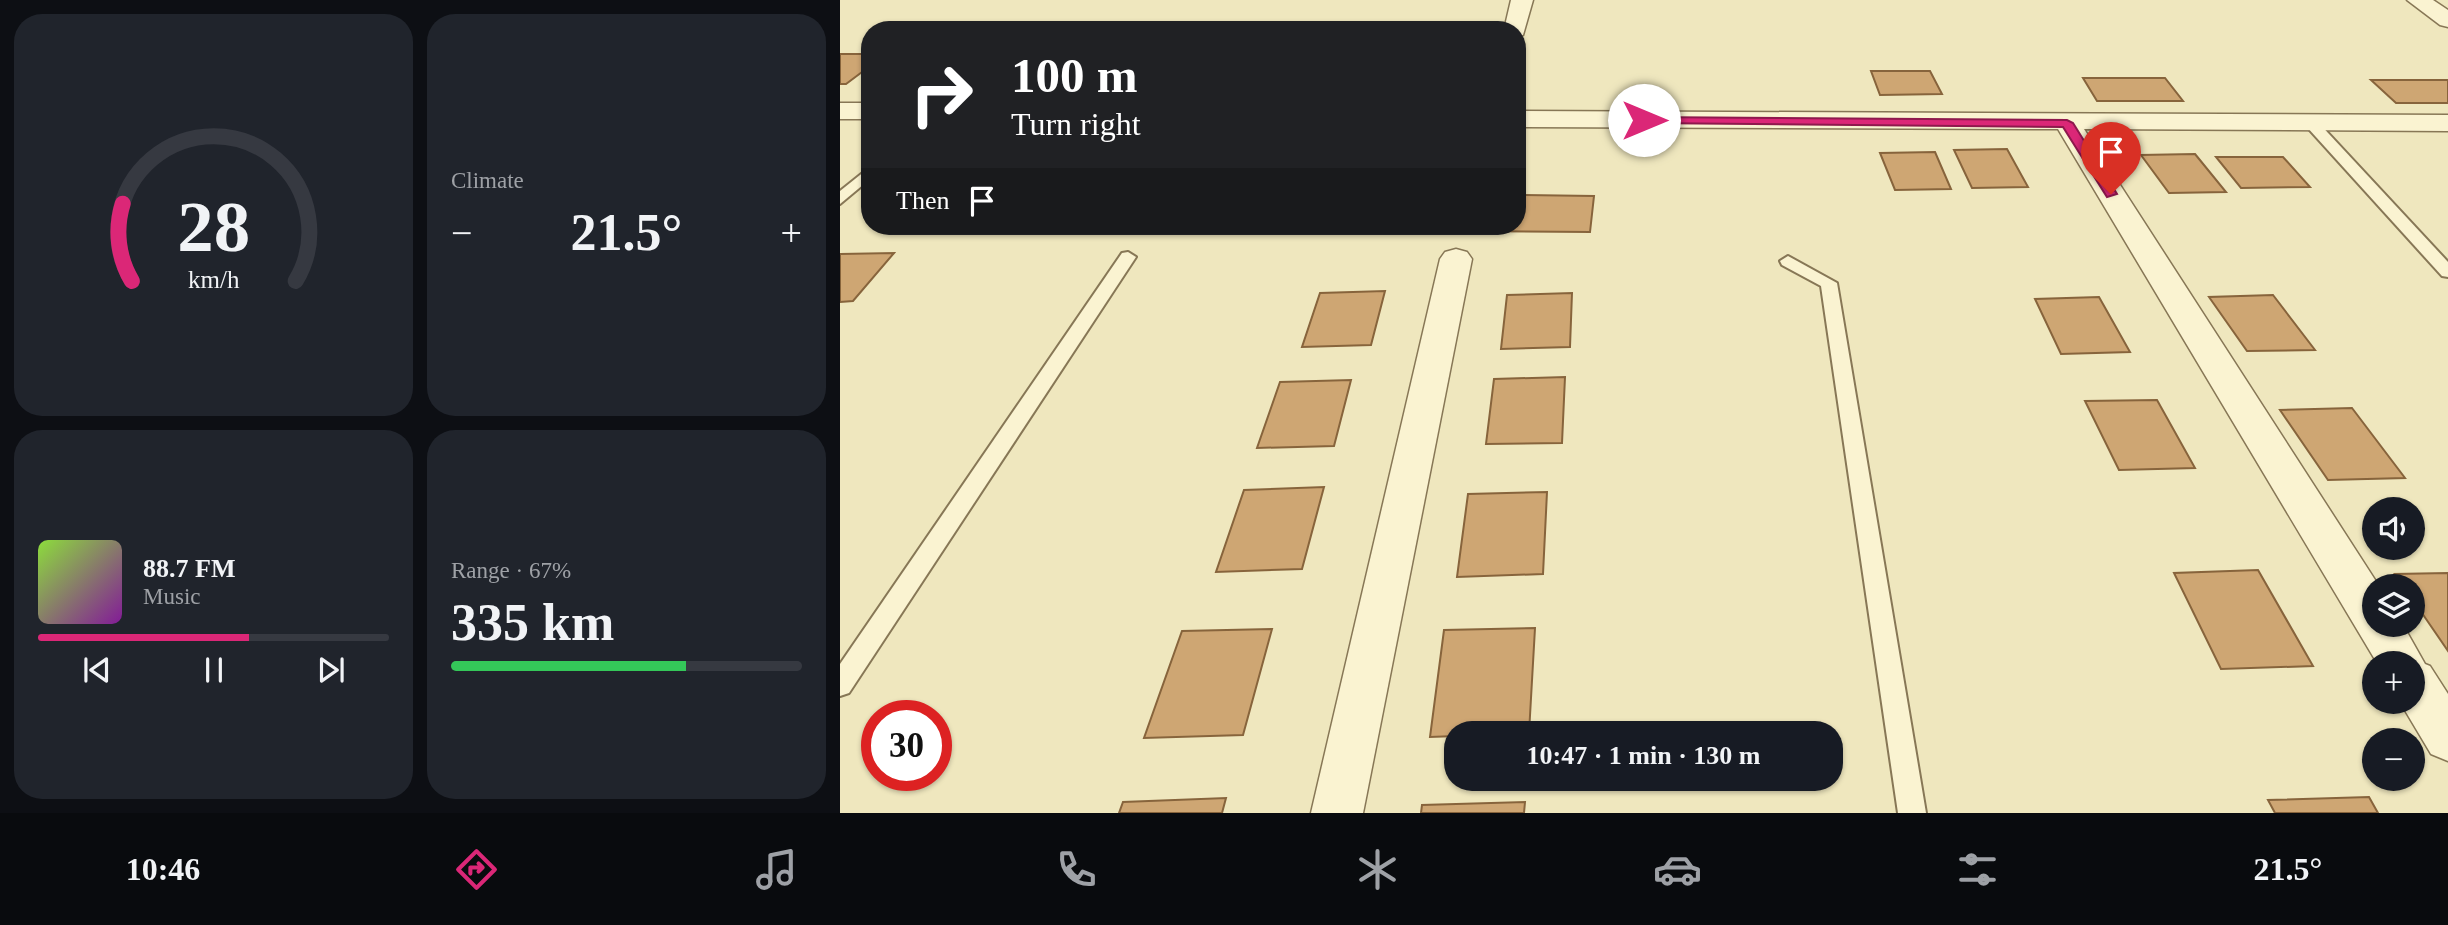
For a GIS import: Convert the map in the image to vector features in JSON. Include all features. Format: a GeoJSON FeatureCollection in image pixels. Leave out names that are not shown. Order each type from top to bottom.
{"type":"FeatureCollection","features":[{"type":"Feature","properties":{"kind":"street"},"geometry":{"type":"LineString","coordinates":[[1517,21],[1522,0]]}},
{"type":"Feature","properties":{"kind":"street"},"geometry":{"type":"LineString","coordinates":[[2418,0],[2448,20]]}},
{"type":"Feature","properties":{"kind":"street"},"geometry":{"type":"LineString","coordinates":[[840,111],[861,111]]}},
{"type":"Feature","properties":{"kind":"street"},"geometry":{"type":"LineString","coordinates":[[1526,119],[2448,123]]}},
{"type":"Feature","properties":{"kind":"street"},"geometry":{"type":"LineString","coordinates":[[2067,123],[2362,598]]}},
{"type":"Feature","properties":{"kind":"street"},"geometry":{"type":"LineString","coordinates":[[1337,813],[1456,259]]}},
{"type":"Feature","properties":{"kind":"street"},"geometry":{"type":"LineString","coordinates":[[2425,700],[2448,737]]}},
{"type":"Feature","properties":{"kind":"lane"},"geometry":{"type":"LineString","coordinates":[[2311,123],[2448,272]]}},
{"type":"Feature","properties":{"kind":"lane"},"geometry":{"type":"LineString","coordinates":[[840,199],[861,179]]}},
{"type":"Feature","properties":{"kind":"lane"},"geometry":{"type":"LineString","coordinates":[[840,685],[1128,257]]}},
{"type":"Feature","properties":{"kind":"lane"},"geometry":{"type":"LineString","coordinates":[[1788,261],[1829,283],[1912,813]]}},
{"type":"Feature","properties":{"kind":"building"},"geometry":{"type":"Polygon","coordinates":[[[840,54],[861,54],[861,73],[846,84],[840,84],[840,54]]]}},
{"type":"Feature","properties":{"kind":"building"},"geometry":{"type":"Polygon","coordinates":[[[1871,71],[1930,71],[1942,94],[1880,95],[1871,71]]]}},
{"type":"Feature","properties":{"kind":"building"},"geometry":{"type":"Polygon","coordinates":[[[2083,78],[2165,78],[2183,101],[2097,101],[2083,78]]]}},
{"type":"Feature","properties":{"kind":"building"},"geometry":{"type":"Polygon","coordinates":[[[2371,80],[2448,80],[2448,103],[2396,103],[2371,80]]]}},
{"type":"Feature","properties":{"kind":"building"},"geometry":{"type":"Polygon","coordinates":[[[2007,149],[2028,187],[1972,188],[1954,150],[2007,149]]]}},
{"type":"Feature","properties":{"kind":"building"},"geometry":{"type":"Polygon","coordinates":[[[1935,152],[1951,189],[1895,190],[1880,153],[1935,152]]]}},
{"type":"Feature","properties":{"kind":"building"},"geometry":{"type":"Polygon","coordinates":[[[2195,154],[2226,192],[2169,193],[2141,155],[2195,154]]]}},
{"type":"Feature","properties":{"kind":"building"},"geometry":{"type":"Polygon","coordinates":[[[2216,157],[2283,157],[2310,187],[2241,188],[2216,157]]]}},
{"type":"Feature","properties":{"kind":"building"},"geometry":{"type":"Polygon","coordinates":[[[1526,195],[1594,196],[1590,232],[1526,231],[1526,195]]]}},
{"type":"Feature","properties":{"kind":"building"},"geometry":{"type":"Polygon","coordinates":[[[894,253],[853,301],[840,302],[840,254],[894,253]]]}},
{"type":"Feature","properties":{"kind":"building"},"geometry":{"type":"Polygon","coordinates":[[[1385,291],[1371,345],[1302,347],[1320,293],[1385,291]]]}},
{"type":"Feature","properties":{"kind":"building"},"geometry":{"type":"Polygon","coordinates":[[[1572,293],[1570,347],[1501,349],[1507,295],[1572,293]]]}},
{"type":"Feature","properties":{"kind":"building"},"geometry":{"type":"Polygon","coordinates":[[[2273,295],[2315,350],[2247,351],[2209,297],[2273,295]]]}},
{"type":"Feature","properties":{"kind":"building"},"geometry":{"type":"Polygon","coordinates":[[[2099,297],[2130,352],[2061,354],[2035,299],[2099,297]]]}},
{"type":"Feature","properties":{"kind":"building"},"geometry":{"type":"Polygon","coordinates":[[[1565,377],[1562,443],[1486,444],[1494,379],[1565,377]]]}},
{"type":"Feature","properties":{"kind":"building"},"geometry":{"type":"Polygon","coordinates":[[[1351,380],[1334,446],[1257,448],[1280,382],[1351,380]]]}},
{"type":"Feature","properties":{"kind":"building"},"geometry":{"type":"Polygon","coordinates":[[[2157,400],[2195,468],[2119,470],[2085,401],[2157,400]]]}},
{"type":"Feature","properties":{"kind":"building"},"geometry":{"type":"Polygon","coordinates":[[[2352,408],[2405,478],[2328,480],[2280,410],[2352,408]]]}},
{"type":"Feature","properties":{"kind":"building"},"geometry":{"type":"Polygon","coordinates":[[[1324,487],[1302,569],[1216,572],[1244,490],[1324,487]]]}},
{"type":"Feature","properties":{"kind":"building"},"geometry":{"type":"Polygon","coordinates":[[[1547,492],[1543,574],[1457,577],[1468,494],[1547,492]]]}},
{"type":"Feature","properties":{"kind":"building"},"geometry":{"type":"Polygon","coordinates":[[[2258,570],[2313,666],[2221,669],[2174,573],[2258,570]]]}},
{"type":"Feature","properties":{"kind":"building"},"geometry":{"type":"Polygon","coordinates":[[[2448,573],[2448,651],[2425,617],[2425,574],[2395,574],[2448,573]]]}},
{"type":"Feature","properties":{"kind":"building"},"geometry":{"type":"Polygon","coordinates":[[[1535,628],[1530,721],[1444,721],[1444,736],[1430,737],[1444,630],[1535,628]]]}},
{"type":"Feature","properties":{"kind":"building"},"geometry":{"type":"Polygon","coordinates":[[[1272,629],[1243,735],[1144,738],[1182,631],[1272,629]]]}},
{"type":"Feature","properties":{"kind":"building"},"geometry":{"type":"Polygon","coordinates":[[[2369,797],[2378,813],[2275,813],[2268,800],[2369,797]]]}},
{"type":"Feature","properties":{"kind":"building"},"geometry":{"type":"Polygon","coordinates":[[[1226,798],[1222,813],[1119,813],[1123,802],[1226,798]]]}},
{"type":"Feature","properties":{"kind":"building"},"geometry":{"type":"Polygon","coordinates":[[[1525,802],[1524,813],[1421,813],[1422,805],[1525,802]]]}},
{"type":"Feature","properties":{"kind":"route"},"geometry":{"type":"LineString","coordinates":[[1644,120],[2067,123],[2111,194]]}}]}
